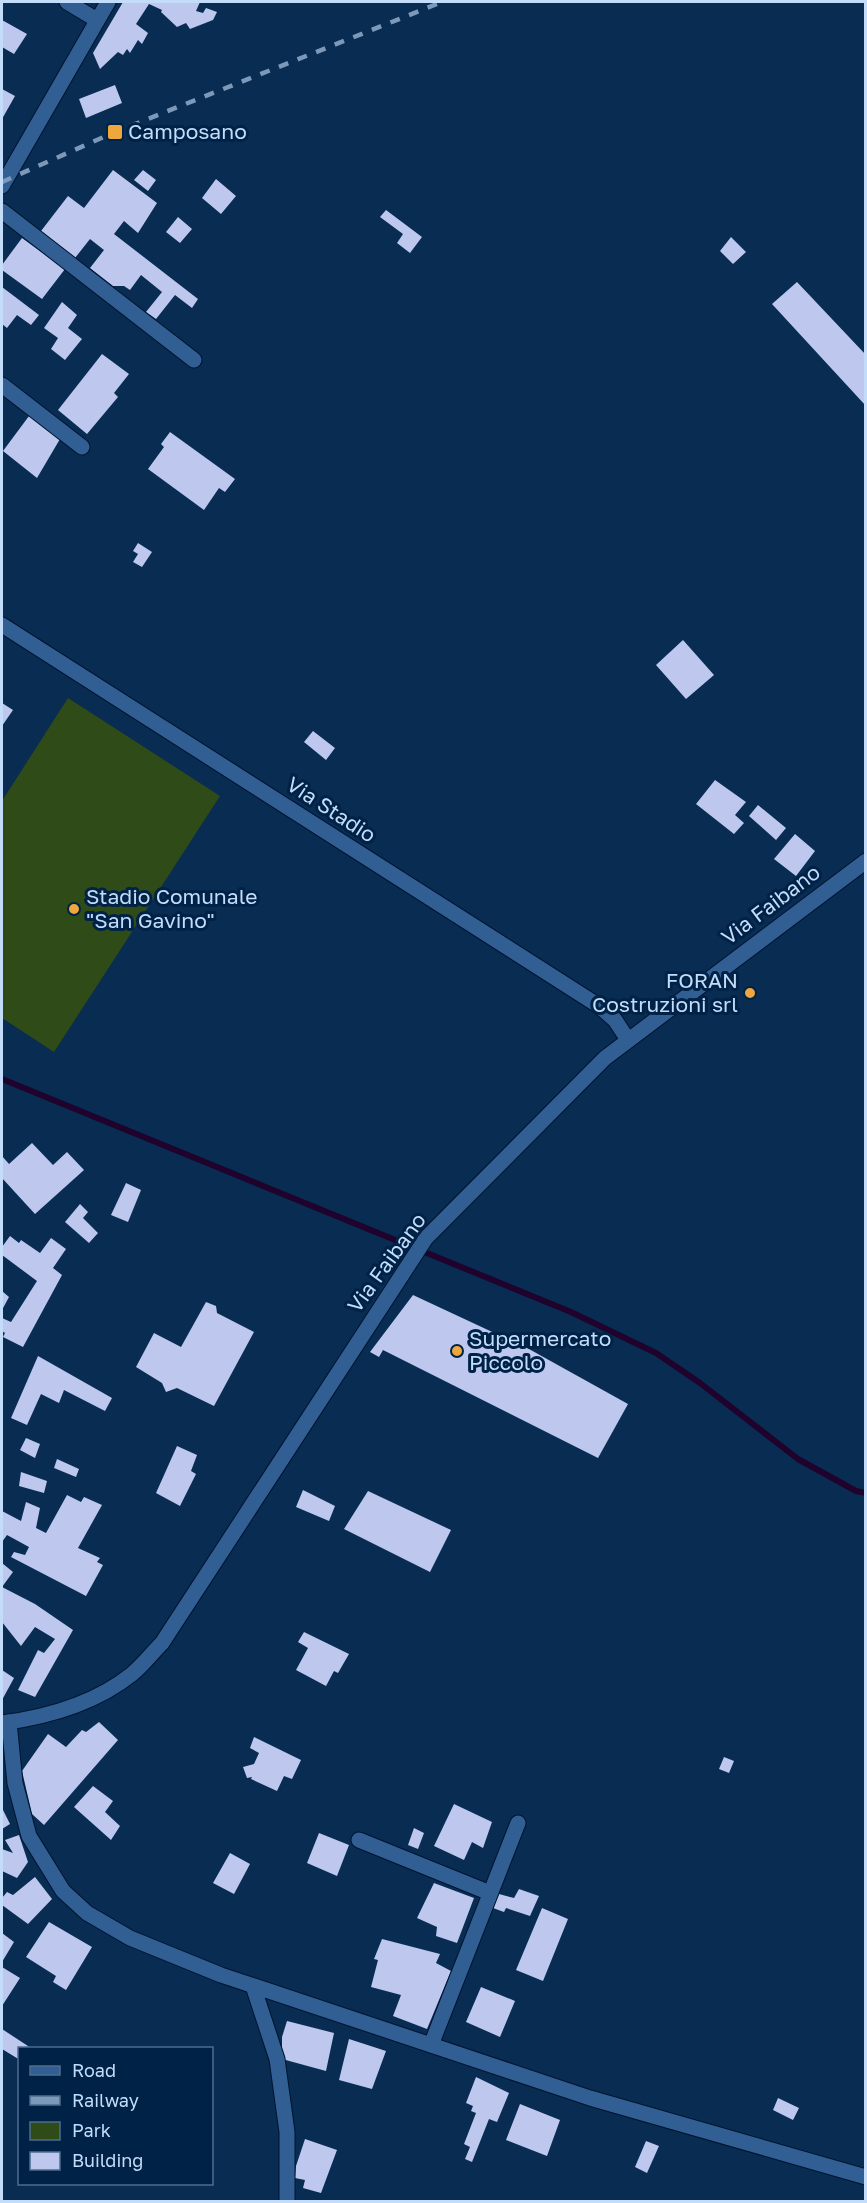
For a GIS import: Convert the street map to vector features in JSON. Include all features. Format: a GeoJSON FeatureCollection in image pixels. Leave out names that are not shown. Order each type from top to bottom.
{"type":"FeatureCollection","features":[{"type":"Feature","properties":{"kind":"street"},"geometry":{"type":"LineString","coordinates":[[67,2],[97,20]]}},
{"type":"Feature","properties":{"kind":"street"},"geometry":{"type":"LineString","coordinates":[[3,182],[108,2]]}},
{"type":"Feature","properties":{"kind":"street"},"geometry":{"type":"LineString","coordinates":[[2,211],[194,360]]}},
{"type":"Feature","properties":{"kind":"street"},"geometry":{"type":"LineString","coordinates":[[2,385],[82,447]]}},
{"type":"Feature","properties":{"kind":"street","name":"Via Stadio"},"geometry":{"type":"LineString","coordinates":[[2,625],[599,1006],[615,1020],[628,1040]]}},
{"type":"Feature","properties":{"kind":"street","name":"Via Faibano"},"geometry":{"type":"LineString","coordinates":[[5,1722],[66,1709],[104,1692],[132,1674],[162,1643],[426,1238],[605,1058],[866,861]]}},
{"type":"Feature","properties":{"kind":"street"},"geometry":{"type":"LineString","coordinates":[[5,1722],[15,1783],[29,1836],[63,1891],[87,1913],[130,1938],[253,1986],[590,2098],[866,2177]]}},
{"type":"Feature","properties":{"kind":"street"},"geometry":{"type":"LineString","coordinates":[[431,2045],[518,1823]]}},
{"type":"Feature","properties":{"kind":"street"},"geometry":{"type":"LineString","coordinates":[[359,1840],[490,1893]]}},
{"type":"Feature","properties":{"kind":"street"},"geometry":{"type":"LineString","coordinates":[[253,1986],[277,2059],[287,2132],[287,2202]]}},
{"type":"Feature","properties":{"kind":"green space","name":"Stadio Comunale \"San Gavino\""},"geometry":{"type":"Polygon","coordinates":[[[68,698],[220,796],[54,1052],[2,1018],[2,801],[68,698]]]}},
{"type":"Feature","properties":{"kind":"building"},"geometry":{"type":"Polygon","coordinates":[[[123,2],[200,2],[196,11],[203,13],[206,8],[217,12],[213,20],[190,29],[186,23],[177,27],[161,12],[162,10],[149,4],[136,24],[148,33],[142,44],[138,40],[130,53],[127,49],[123,55],[118,52],[100,69],[93,53],[123,2]]]}},
{"type":"Feature","properties":{"kind":"building"},"geometry":{"type":"Polygon","coordinates":[[[2,20],[27,34],[14,54],[2,47],[2,20]]]}},
{"type":"Feature","properties":{"kind":"building"},"geometry":{"type":"Polygon","coordinates":[[[115,85],[122,103],[86,118],[79,99],[115,85]]]}},
{"type":"Feature","properties":{"kind":"building"},"geometry":{"type":"Polygon","coordinates":[[[2,89],[15,96],[2,119],[2,89]]]}},
{"type":"Feature","properties":{"kind":"building"},"geometry":{"type":"Polygon","coordinates":[[[113,170],[157,203],[138,233],[124,221],[114,234],[198,299],[192,308],[175,295],[156,319],[146,312],[162,292],[141,275],[130,290],[124,286],[113,286],[90,268],[104,250],[90,239],[75,258],[41,231],[68,196],[84,208],[113,170]]]}},
{"type":"Feature","properties":{"kind":"building"},"geometry":{"type":"Polygon","coordinates":[[[143,170],[156,180],[148,191],[134,180],[143,170]]]}},
{"type":"Feature","properties":{"kind":"building"},"geometry":{"type":"Polygon","coordinates":[[[216,179],[236,196],[221,214],[202,198],[216,179]]]}},
{"type":"Feature","properties":{"kind":"building"},"geometry":{"type":"Polygon","coordinates":[[[386,210],[422,237],[410,253],[397,243],[403,234],[380,217],[386,210]]]}},
{"type":"Feature","properties":{"kind":"building"},"geometry":{"type":"Polygon","coordinates":[[[178,217],[192,229],[180,243],[166,232],[178,217]]]}},
{"type":"Feature","properties":{"kind":"building"},"geometry":{"type":"Polygon","coordinates":[[[731,237],[746,252],[733,264],[720,251],[731,237]]]}},
{"type":"Feature","properties":{"kind":"building"},"geometry":{"type":"Polygon","coordinates":[[[22,238],[65,269],[42,299],[2,270],[2,265],[22,238]]]}},
{"type":"Feature","properties":{"kind":"building"},"geometry":{"type":"Polygon","coordinates":[[[797,282],[866,355],[866,406],[772,304],[797,282]]]}},
{"type":"Feature","properties":{"kind":"building"},"geometry":{"type":"Polygon","coordinates":[[[2,287],[39,315],[31,325],[17,315],[7,328],[2,324],[2,287]]]}},
{"type":"Feature","properties":{"kind":"building"},"geometry":{"type":"Polygon","coordinates":[[[62,302],[77,315],[68,328],[82,339],[65,360],[51,349],[58,338],[44,328],[62,302]]]}},
{"type":"Feature","properties":{"kind":"building"},"geometry":{"type":"Polygon","coordinates":[[[102,354],[129,374],[114,393],[118,397],[87,434],[58,410],[102,354]]]}},
{"type":"Feature","properties":{"kind":"building"},"geometry":{"type":"Polygon","coordinates":[[[29,416],[60,439],[37,478],[3,451],[29,416]]]}},
{"type":"Feature","properties":{"kind":"building"},"geometry":{"type":"Polygon","coordinates":[[[170,432],[235,479],[225,492],[219,488],[204,510],[148,469],[164,447],[161,444],[170,432]]]}},
{"type":"Feature","properties":{"kind":"building"},"geometry":{"type":"Polygon","coordinates":[[[138,543],[152,552],[142,567],[133,562],[138,554],[133,551],[138,543]]]}},
{"type":"Feature","properties":{"kind":"building"},"geometry":{"type":"Polygon","coordinates":[[[683,640],[714,675],[686,699],[656,665],[683,640]]]}},
{"type":"Feature","properties":{"kind":"building"},"geometry":{"type":"Polygon","coordinates":[[[2,703],[13,710],[2,726],[2,703]]]}},
{"type":"Feature","properties":{"kind":"building"},"geometry":{"type":"Polygon","coordinates":[[[313,731],[335,748],[326,760],[304,742],[313,731]]]}},
{"type":"Feature","properties":{"kind":"building"},"geometry":{"type":"Polygon","coordinates":[[[715,780],[746,802],[735,815],[744,823],[734,834],[696,804],[715,780]]]}},
{"type":"Feature","properties":{"kind":"building"},"geometry":{"type":"Polygon","coordinates":[[[758,805],[786,828],[776,840],[749,816],[758,805]]]}},
{"type":"Feature","properties":{"kind":"building"},"geometry":{"type":"Polygon","coordinates":[[[795,834],[815,851],[796,876],[774,859],[795,834]]]}},
{"type":"Feature","properties":{"kind":"building"},"geometry":{"type":"Polygon","coordinates":[[[32,1143],[53,1165],[67,1152],[84,1170],[35,1214],[2,1178],[2,1156],[9,1164],[32,1143]]]}},
{"type":"Feature","properties":{"kind":"building"},"geometry":{"type":"Polygon","coordinates":[[[126,1183],[141,1190],[128,1222],[111,1215],[126,1183]]]}},
{"type":"Feature","properties":{"kind":"building"},"geometry":{"type":"Polygon","coordinates":[[[80,1204],[88,1212],[83,1218],[98,1233],[89,1243],[65,1222],[80,1204]]]}},
{"type":"Feature","properties":{"kind":"building"},"geometry":{"type":"Polygon","coordinates":[[[10,1236],[19,1243],[21,1240],[40,1253],[51,1238],[66,1249],[53,1268],[62,1275],[23,1347],[3,1337],[5,1333],[2,1331],[2,1318],[11,1322],[37,1281],[2,1255],[2,1247],[10,1236]]]}},
{"type":"Feature","properties":{"kind":"building"},"geometry":{"type":"Polygon","coordinates":[[[2,1291],[9,1297],[2,1310],[2,1291]]]}},
{"type":"Feature","properties":{"kind":"building"},"geometry":{"type":"Polygon","coordinates":[[[413,1295],[529,1349],[628,1404],[598,1458],[383,1350],[379,1357],[370,1352],[413,1295]]]}},
{"type":"Feature","properties":{"kind":"building"},"geometry":{"type":"Polygon","coordinates":[[[206,1302],[216,1306],[217,1313],[254,1332],[214,1406],[177,1388],[166,1392],[162,1383],[136,1367],[154,1333],[181,1347],[206,1302]]]}},
{"type":"Feature","properties":{"kind":"building"},"geometry":{"type":"Polygon","coordinates":[[[38,1356],[112,1398],[105,1411],[64,1390],[59,1403],[41,1394],[27,1425],[11,1418],[38,1356]]]}},
{"type":"Feature","properties":{"kind":"building"},"geometry":{"type":"Polygon","coordinates":[[[26,1438],[40,1444],[35,1458],[20,1450],[26,1438]]]}},
{"type":"Feature","properties":{"kind":"building"},"geometry":{"type":"Polygon","coordinates":[[[177,1446],[197,1455],[191,1471],[196,1474],[180,1506],[156,1493],[177,1446]]]}},
{"type":"Feature","properties":{"kind":"building"},"geometry":{"type":"Polygon","coordinates":[[[57,1459],[79,1469],[76,1477],[54,1468],[57,1459]]]}},
{"type":"Feature","properties":{"kind":"building"},"geometry":{"type":"Polygon","coordinates":[[[21,1472],[47,1481],[44,1493],[19,1486],[21,1472]]]}},
{"type":"Feature","properties":{"kind":"building"},"geometry":{"type":"Polygon","coordinates":[[[303,1490],[335,1506],[329,1521],[296,1507],[303,1490]]]}},
{"type":"Feature","properties":{"kind":"building"},"geometry":{"type":"Polygon","coordinates":[[[368,1491],[451,1530],[430,1572],[344,1529],[368,1491]]]}},
{"type":"Feature","properties":{"kind":"building"},"geometry":{"type":"Polygon","coordinates":[[[67,1495],[81,1502],[84,1497],[102,1505],[78,1548],[100,1558],[97,1562],[103,1565],[86,1596],[11,1557],[14,1552],[25,1555],[29,1547],[7,1535],[2,1542],[2,1511],[21,1521],[26,1502],[40,1508],[36,1528],[46,1533],[67,1495]]]}},
{"type":"Feature","properties":{"kind":"building"},"geometry":{"type":"Polygon","coordinates":[[[2,1563],[13,1572],[2,1587],[2,1563]]]}},
{"type":"Feature","properties":{"kind":"building"},"geometry":{"type":"Polygon","coordinates":[[[2,1587],[35,1604],[73,1630],[35,1697],[18,1690],[38,1650],[44,1653],[55,1639],[35,1627],[21,1646],[2,1622],[2,1587]]]}},
{"type":"Feature","properties":{"kind":"building"},"geometry":{"type":"Polygon","coordinates":[[[304,1632],[349,1654],[338,1673],[334,1671],[326,1686],[296,1670],[308,1648],[298,1642],[304,1632]]]}},
{"type":"Feature","properties":{"kind":"building"},"geometry":{"type":"Polygon","coordinates":[[[2,1670],[14,1678],[2,1700],[2,1670]]]}},
{"type":"Feature","properties":{"kind":"building"},"geometry":{"type":"Polygon","coordinates":[[[99,1722],[118,1740],[44,1825],[32,1814],[22,1771],[48,1734],[66,1747],[82,1730],[86,1732],[99,1722]]]}},
{"type":"Feature","properties":{"kind":"building"},"geometry":{"type":"Polygon","coordinates":[[[254,1737],[301,1760],[292,1779],[284,1776],[277,1791],[251,1779],[252,1777],[247,1778],[243,1767],[254,1764],[259,1753],[250,1748],[254,1737]]]}},
{"type":"Feature","properties":{"kind":"building"},"geometry":{"type":"Polygon","coordinates":[[[724,1757],[734,1761],[729,1773],[719,1769],[724,1757]]]}},
{"type":"Feature","properties":{"kind":"building"},"geometry":{"type":"Polygon","coordinates":[[[93,1786],[113,1801],[105,1812],[120,1826],[111,1840],[74,1807],[93,1786]]]}},
{"type":"Feature","properties":{"kind":"building"},"geometry":{"type":"Polygon","coordinates":[[[454,1804],[492,1822],[483,1848],[472,1842],[464,1860],[434,1846],[454,1804]]]}},
{"type":"Feature","properties":{"kind":"building"},"geometry":{"type":"Polygon","coordinates":[[[2,1808],[10,1824],[2,1829],[2,1808]]]}},
{"type":"Feature","properties":{"kind":"building"},"geometry":{"type":"Polygon","coordinates":[[[414,1828],[424,1833],[418,1849],[408,1845],[414,1828]]]}},
{"type":"Feature","properties":{"kind":"building"},"geometry":{"type":"Polygon","coordinates":[[[319,1833],[349,1845],[337,1876],[307,1863],[319,1833]]]}},
{"type":"Feature","properties":{"kind":"building"},"geometry":{"type":"Polygon","coordinates":[[[19,1835],[28,1862],[17,1878],[2,1871],[2,1849],[13,1853],[5,1840],[19,1835]]]}},
{"type":"Feature","properties":{"kind":"building"},"geometry":{"type":"Polygon","coordinates":[[[230,1853],[250,1864],[234,1894],[213,1883],[230,1853]]]}},
{"type":"Feature","properties":{"kind":"building"},"geometry":{"type":"Polygon","coordinates":[[[35,1877],[52,1899],[28,1924],[2,1905],[2,1898],[7,1892],[13,1895],[35,1877]]]}},
{"type":"Feature","properties":{"kind":"building"},"geometry":{"type":"Polygon","coordinates":[[[434,1883],[474,1898],[457,1943],[436,1936],[437,1927],[417,1918],[434,1883]]]}},
{"type":"Feature","properties":{"kind":"building"},"geometry":{"type":"Polygon","coordinates":[[[519,1889],[539,1896],[530,1916],[506,1908],[504,1912],[493,1908],[499,1894],[514,1898],[519,1889]]]}},
{"type":"Feature","properties":{"kind":"building"},"geometry":{"type":"Polygon","coordinates":[[[542,1908],[568,1919],[543,1981],[516,1970],[542,1908]]]}},
{"type":"Feature","properties":{"kind":"building"},"geometry":{"type":"Polygon","coordinates":[[[49,1922],[92,1947],[66,1990],[53,1982],[56,1976],[26,1957],[49,1922]]]}},
{"type":"Feature","properties":{"kind":"building"},"geometry":{"type":"Polygon","coordinates":[[[2,1933],[14,1942],[2,1962],[2,1933]]]}},
{"type":"Feature","properties":{"kind":"building"},"geometry":{"type":"Polygon","coordinates":[[[382,1939],[440,1954],[436,1963],[451,1971],[427,2029],[393,2016],[401,1995],[371,1987],[378,1960],[374,1959],[382,1939]]]}},
{"type":"Feature","properties":{"kind":"building"},"geometry":{"type":"Polygon","coordinates":[[[2,1967],[20,1978],[2,2006],[2,1967]]]}},
{"type":"Feature","properties":{"kind":"building"},"geometry":{"type":"Polygon","coordinates":[[[481,1987],[515,2001],[500,2037],[466,2022],[481,1987]]]}},
{"type":"Feature","properties":{"kind":"building"},"geometry":{"type":"Polygon","coordinates":[[[287,2021],[334,2033],[326,2071],[282,2059],[282,2037],[287,2021]]]}},
{"type":"Feature","properties":{"kind":"building"},"geometry":{"type":"Polygon","coordinates":[[[2,2029],[29,2047],[18,2047],[18,2059],[2,2049],[2,2029]]]}},
{"type":"Feature","properties":{"kind":"building"},"geometry":{"type":"Polygon","coordinates":[[[349,2039],[386,2051],[372,2089],[339,2080],[349,2039]]]}},
{"type":"Feature","properties":{"kind":"building"},"geometry":{"type":"Polygon","coordinates":[[[476,2077],[509,2093],[497,2122],[489,2119],[472,2162],[465,2159],[470,2147],[464,2144],[476,2113],[471,2111],[473,2106],[466,2103],[476,2077]]]}},
{"type":"Feature","properties":{"kind":"building"},"geometry":{"type":"Polygon","coordinates":[[[778,2098],[799,2108],[793,2120],[773,2110],[778,2098]]]}},
{"type":"Feature","properties":{"kind":"building"},"geometry":{"type":"Polygon","coordinates":[[[520,2104],[560,2120],[547,2156],[506,2140],[520,2104]]]}},
{"type":"Feature","properties":{"kind":"building"},"geometry":{"type":"Polygon","coordinates":[[[305,2139],[337,2150],[321,2193],[303,2188],[305,2180],[295,2178],[296,2166],[305,2139]]]}},
{"type":"Feature","properties":{"kind":"building"},"geometry":{"type":"Polygon","coordinates":[[[646,2141],[659,2146],[647,2173],[635,2167],[646,2141]]]}},
{"type":"Feature","properties":{"kind":"waterway"},"geometry":{"type":"LineString","coordinates":[[2,1079],[571,1312],[656,1353],[700,1383],[798,1459],[856,1491],[866,1493]]}},
{"type":"Feature","properties":{"kind":"railway"},"geometry":{"type":"LineString","coordinates":[[2,182],[115,132],[442,2]]}},
{"type":"Feature","properties":{"kind":"place","name":"Camposano"},"geometry":{"type":"Point","coordinates":[115,132]}},
{"type":"Feature","properties":{"kind":"place","name":"Stadio Comunale \"San Gavino\""},"geometry":{"type":"Point","coordinates":[74,909]}},
{"type":"Feature","properties":{"kind":"place","name":"FORAN Costruzioni srl"},"geometry":{"type":"Point","coordinates":[750,993]}},
{"type":"Feature","properties":{"kind":"place","name":"Supermercato Piccolo"},"geometry":{"type":"Point","coordinates":[457,1351]}}]}
